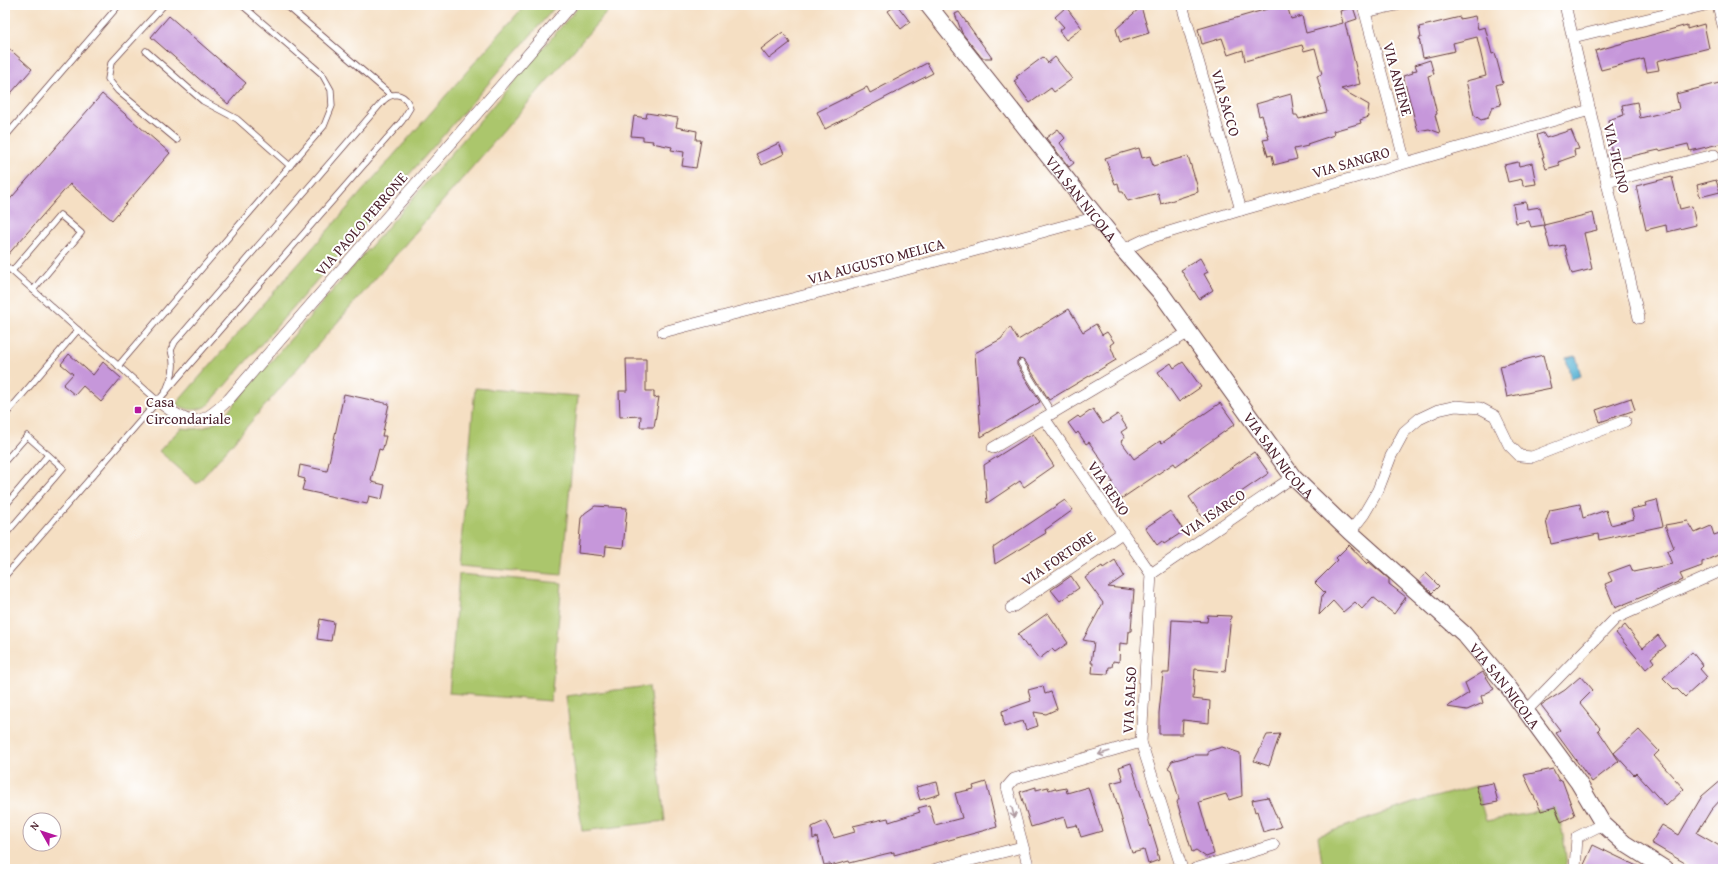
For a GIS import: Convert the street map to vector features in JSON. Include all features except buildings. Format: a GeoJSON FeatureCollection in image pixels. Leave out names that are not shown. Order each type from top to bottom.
{"type":"FeatureCollection","features":[{"type":"Feature","properties":{"kind":"street","name":"VIA PAOLO PERRONE"},"geometry":{"type":"LineString","coordinates":[[162,397],[173,413],[187,420],[200,420],[210,416],[229,399],[571,5]]}},
{"type":"Feature","properties":{"kind":"street","name":"VIA SAN NICOLA"},"geometry":{"type":"LineString","coordinates":[[928,5],[1123,250],[1161,293],[1293,477],[1350,532],[1464,634],[1506,684],[1578,782],[1603,824],[1624,843],[1665,869]]}},
{"type":"Feature","properties":{"kind":"street","name":"VIA SACCO"},"geometry":{"type":"LineString","coordinates":[[1182,5],[1241,210]]}},
{"type":"Feature","properties":{"kind":"street"},"geometry":{"type":"LineString","coordinates":[[1364,9],[1397,5]]}},
{"type":"Feature","properties":{"kind":"street","name":"VIA TICINO"},"geometry":{"type":"LineString","coordinates":[[1565,5],[1639,318]]}},
{"type":"Feature","properties":{"kind":"street"},"geometry":{"type":"LineString","coordinates":[[1573,37],[1705,5]]}},
{"type":"Feature","properties":{"kind":"street"},"geometry":{"type":"LineString","coordinates":[[1718,5],[1723,25]]}},
{"type":"Feature","properties":{"kind":"street","name":"VIA ANIENE"},"geometry":{"type":"LineString","coordinates":[[1364,9],[1405,162]]}},
{"type":"Feature","properties":{"kind":"street","name":"VIA SANGRO"},"geometry":{"type":"LineString","coordinates":[[1123,250],[1146,239],[1241,210],[1590,110]]}},
{"type":"Feature","properties":{"kind":"street"},"geometry":{"type":"LineString","coordinates":[[1607,182],[1714,155]]}},
{"type":"Feature","properties":{"kind":"street","name":"VIA AUGUSTO MELICA"},"geometry":{"type":"LineString","coordinates":[[662,332],[893,273],[1097,217]]}},
{"type":"Feature","properties":{"kind":"street"},"geometry":{"type":"LineString","coordinates":[[993,448],[1189,332]]}},
{"type":"Feature","properties":{"kind":"street"},"geometry":{"type":"LineString","coordinates":[[1350,532],[1364,514],[1378,490],[1404,432],[1419,419],[1438,410],[1456,406],[1480,408],[1495,416],[1509,445],[1520,456],[1532,457],[1624,421]]}},
{"type":"Feature","properties":{"kind":"street","name":"VIA RENO"},"geometry":{"type":"LineString","coordinates":[[1048,415],[1122,533],[1151,574]]}},
{"type":"Feature","properties":{"kind":"street","name":"VIA ISARCO"},"geometry":{"type":"LineString","coordinates":[[1151,574],[1293,477]]}},
{"type":"Feature","properties":{"kind":"street","name":"VIA FORTORE"},"geometry":{"type":"LineString","coordinates":[[1011,608],[1122,533]]}},
{"type":"Feature","properties":{"kind":"street"},"geometry":{"type":"LineString","coordinates":[[1526,711],[1616,618],[1723,570]]}},
{"type":"Feature","properties":{"kind":"street","name":"VIA SALSO"},"geometry":{"type":"LineString","coordinates":[[1151,574],[1141,742],[1182,869]]}},
{"type":"Feature","properties":{"kind":"street"},"geometry":{"type":"LineString","coordinates":[[1029,869],[1007,787],[1014,779],[1141,742]]}},
{"type":"Feature","properties":{"kind":"street"},"geometry":{"type":"LineString","coordinates":[[1575,869],[1577,837],[1603,824]]}},
{"type":"Feature","properties":{"kind":"street"},"geometry":{"type":"LineString","coordinates":[[1195,869],[1274,845]]}},
{"type":"Feature","properties":{"kind":"street"},"geometry":{"type":"LineString","coordinates":[[936,869],[1022,847]]}},
{"type":"Feature","properties":{"kind":"lane"},"geometry":{"type":"LineString","coordinates":[[5,137],[119,5]]}},
{"type":"Feature","properties":{"kind":"lane"},"geometry":{"type":"LineString","coordinates":[[164,5],[111,63],[108,79],[118,91],[177,140]]}},
{"type":"Feature","properties":{"kind":"lane"},"geometry":{"type":"LineString","coordinates":[[118,366],[324,126],[332,106],[331,90],[322,74],[242,5]]}},
{"type":"Feature","properties":{"kind":"lane"},"geometry":{"type":"LineString","coordinates":[[5,576],[402,121],[410,108],[408,102],[398,94],[391,94],[286,5]]}},
{"type":"Feature","properties":{"kind":"lane"},"geometry":{"type":"LineString","coordinates":[[146,51],[203,101],[237,119],[290,166]]}},
{"type":"Feature","properties":{"kind":"lane"},"geometry":{"type":"LineString","coordinates":[[162,397],[173,371],[174,364],[171,350],[175,342],[384,100],[391,94]]}},
{"type":"Feature","properties":{"kind":"lane"},"geometry":{"type":"LineString","coordinates":[[12,271],[60,215],[81,233],[33,290]]}},
{"type":"Feature","properties":{"kind":"lane"},"geometry":{"type":"LineString","coordinates":[[5,265],[118,366],[162,397]]}},
{"type":"Feature","properties":{"kind":"lane"},"geometry":{"type":"LineString","coordinates":[[5,415],[78,330]]}},
{"type":"Feature","properties":{"kind":"lane"},"geometry":{"type":"LineString","coordinates":[[1021,363],[1048,415]]}},
{"type":"Feature","properties":{"kind":"lane"},"geometry":{"type":"LineString","coordinates":[[5,405],[10,409]]}},
{"type":"Feature","properties":{"kind":"lane"},"geometry":{"type":"LineString","coordinates":[[5,461],[27,436],[63,468],[5,535]]}},
{"type":"Feature","properties":{"kind":"lane"},"geometry":{"type":"LineString","coordinates":[[5,506],[48,455]]}},
{"type":"Feature","properties":{"kind":"green space"},"geometry":{"type":"Polygon","coordinates":[[[525,5],[557,5],[208,405],[200,409],[192,410],[176,404],[525,5]]]}},
{"type":"Feature","properties":{"kind":"green space"},"geometry":{"type":"Polygon","coordinates":[[[580,5],[613,5],[197,484],[159,451],[181,428],[196,429],[208,426],[213,424],[229,410],[580,5]]]}},
{"type":"Feature","properties":{"kind":"green space"},"geometry":{"type":"Polygon","coordinates":[[[475,388],[578,396],[562,575],[459,566],[475,388]]]}},
{"type":"Feature","properties":{"kind":"green space"},"geometry":{"type":"Polygon","coordinates":[[[459,574],[562,583],[551,701],[449,693],[459,574]]]}},
{"type":"Feature","properties":{"kind":"green space"},"geometry":{"type":"Polygon","coordinates":[[[649,686],[665,821],[582,831],[566,696],[649,686]]]}},
{"type":"Feature","properties":{"kind":"green space"},"geometry":{"type":"Polygon","coordinates":[[[1476,786],[1486,821],[1531,813],[1555,805],[1563,837],[1567,869],[1323,869],[1318,836],[1413,803],[1476,786]]]}},
{"type":"Feature","properties":{"kind":"water"},"geometry":{"type":"Polygon","coordinates":[[[1576,356],[1581,376],[1571,379],[1566,358],[1576,356]]]}},
{"type":"Feature","properties":{"kind":"place","name":"Casa Circondariale"},"geometry":{"type":"Point","coordinates":[138,410]}}]}
